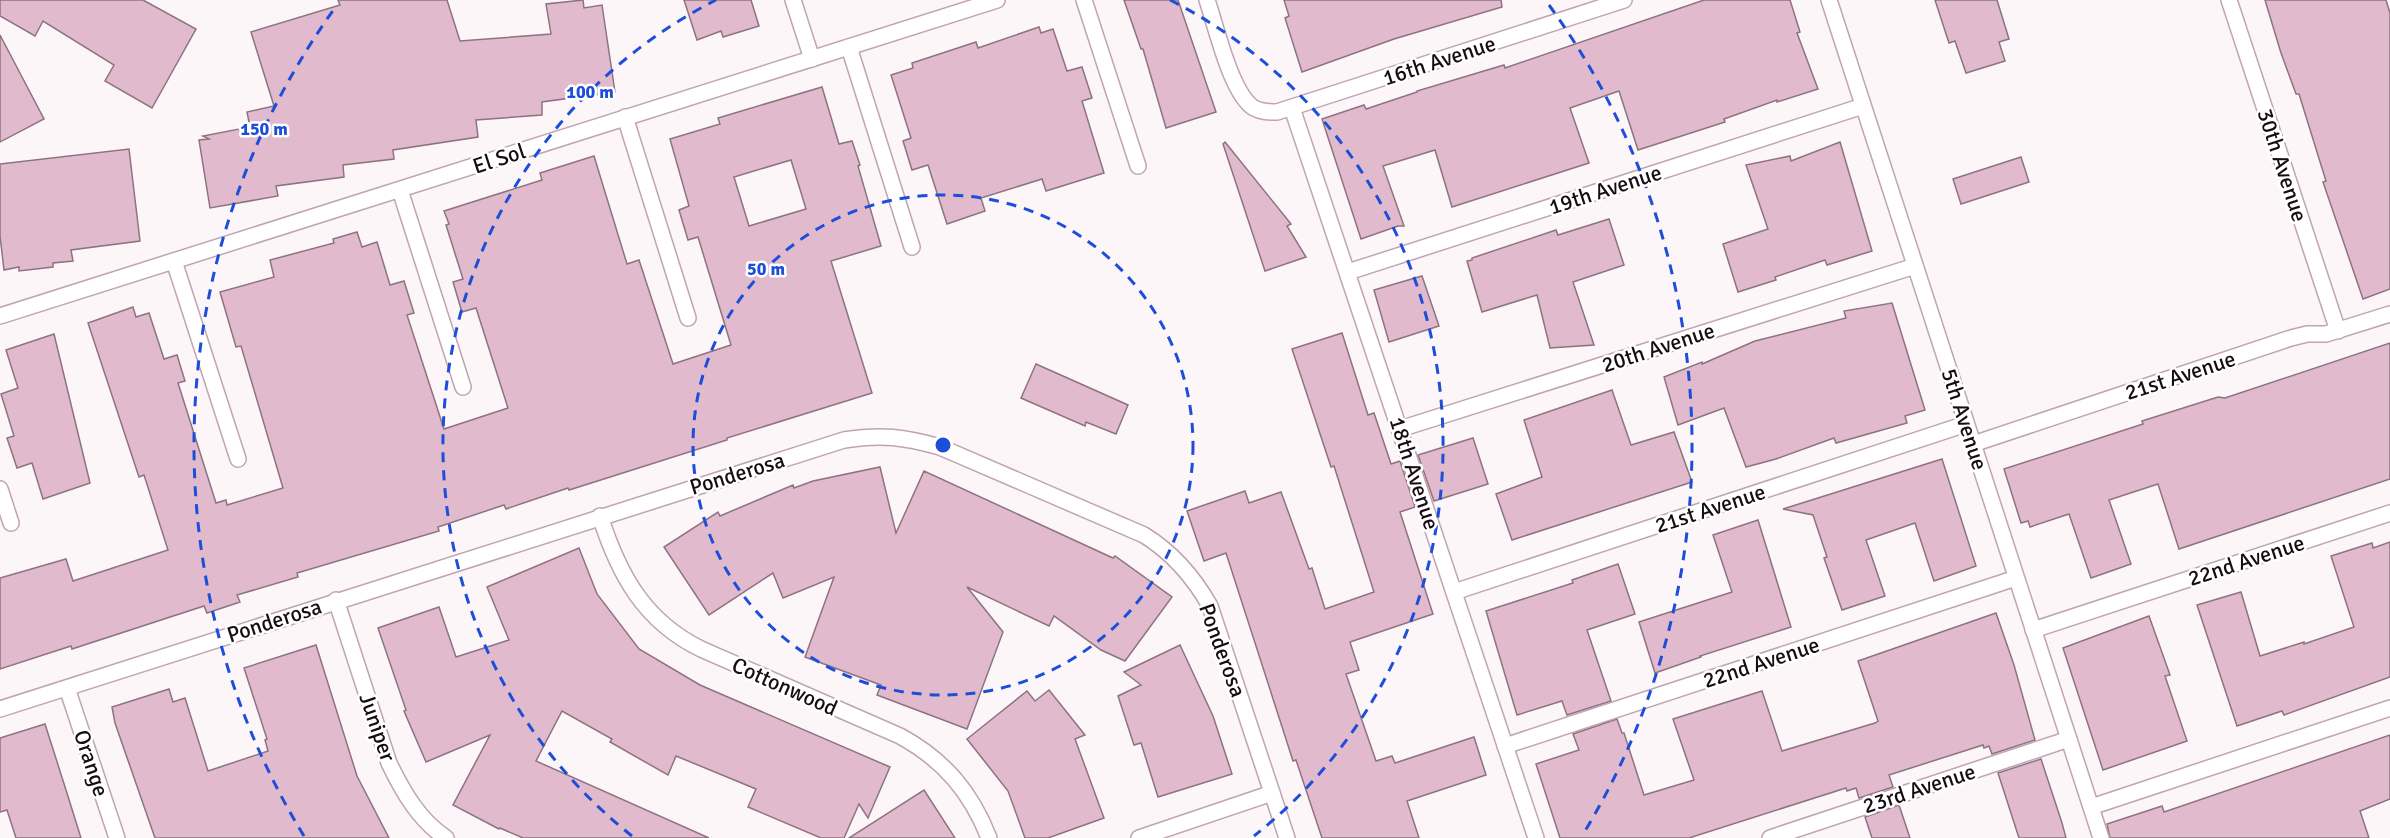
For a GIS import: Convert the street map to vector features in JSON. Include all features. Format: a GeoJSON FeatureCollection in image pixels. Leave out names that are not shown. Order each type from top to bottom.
{"type":"FeatureCollection","features":[{"type":"Feature","properties":{"kind":"lane"},"geometry":{"type":"LineString","coordinates":[[793,0],[812,59]]}},
{"type":"Feature","properties":{"kind":"lane","name":"El Sol"},"geometry":{"type":"LineString","coordinates":[[0,316],[997,0]]}},
{"type":"Feature","properties":{"kind":"lane"},"geometry":{"type":"LineString","coordinates":[[1084,0],[1138,166]]}},
{"type":"Feature","properties":{"kind":"lane","name":"16th Avenue"},"geometry":{"type":"LineString","coordinates":[[1207,0],[1234,82],[1245,100],[1254,108],[1264,112],[1277,112],[1292,108],[1624,0]]}},
{"type":"Feature","properties":{"kind":"lane","name":"5th Avenue"},"geometry":{"type":"LineString","coordinates":[[1828,0],[2101,838]]}},
{"type":"Feature","properties":{"kind":"lane","name":"30th Avenue"},"geometry":{"type":"LineString","coordinates":[[2229,0],[2338,331]]}},
{"type":"Feature","properties":{"kind":"lane"},"geometry":{"type":"LineString","coordinates":[[849,47],[912,247]]}},
{"type":"Feature","properties":{"kind":"lane","name":"19th Avenue"},"geometry":{"type":"LineString","coordinates":[[1348,272],[1863,106]]}},
{"type":"Feature","properties":{"kind":"lane","name":"18th Avenue"},"geometry":{"type":"LineString","coordinates":[[1292,108],[1536,838]]}},
{"type":"Feature","properties":{"kind":"lane"},"geometry":{"type":"LineString","coordinates":[[625,117],[688,318]]}},
{"type":"Feature","properties":{"kind":"lane"},"geometry":{"type":"LineString","coordinates":[[400,190],[463,387]]}},
{"type":"Feature","properties":{"kind":"lane"},"geometry":{"type":"LineString","coordinates":[[174,261],[238,459]]}},
{"type":"Feature","properties":{"kind":"lane","name":"20th Avenue"},"geometry":{"type":"LineString","coordinates":[[1400,429],[1915,266]]}},
{"type":"Feature","properties":{"kind":"lane","name":"21st Avenue"},"geometry":{"type":"LineString","coordinates":[[1973,444],[2291,338],[2338,331],[2390,314]]}},
{"type":"Feature","properties":{"kind":"lane","name":"21st Avenue"},"geometry":{"type":"LineString","coordinates":[[1454,592],[1966,424]]}},
{"type":"Feature","properties":{"kind":"lane","name":"Ponderosa"},"geometry":{"type":"LineString","coordinates":[[0,709],[336,600],[844,440],[874,435],[908,438],[940,447],[1144,535],[1160,545],[1182,566],[1210,606],[1287,838]]}},
{"type":"Feature","properties":{"kind":"lane"},"geometry":{"type":"LineString","coordinates":[[0,489],[11,523]]}},
{"type":"Feature","properties":{"kind":"lane","name":"22nd Avenue"},"geometry":{"type":"LineString","coordinates":[[2033,630],[2390,513]]}},
{"type":"Feature","properties":{"kind":"lane","name":"Cottonwood"},"geometry":{"type":"LineString","coordinates":[[600,516],[607,537],[630,585],[642,604],[661,624],[680,638],[701,649],[900,736],[920,747],[955,777],[970,797],[989,838]]}},
{"type":"Feature","properties":{"kind":"lane","name":"22nd Avenue"},"geometry":{"type":"LineString","coordinates":[[1505,746],[2016,578]]}},
{"type":"Feature","properties":{"kind":"lane","name":"Juniper"},"geometry":{"type":"LineString","coordinates":[[336,600],[389,763],[401,788],[417,812],[446,838]]}},
{"type":"Feature","properties":{"kind":"lane","name":"Orange"},"geometry":{"type":"LineString","coordinates":[[67,688],[117,838]]}},
{"type":"Feature","properties":{"kind":"lane"},"geometry":{"type":"LineString","coordinates":[[2091,807],[2390,708]]}},
{"type":"Feature","properties":{"kind":"lane","name":"23rd Avenue"},"geometry":{"type":"LineString","coordinates":[[1770,838],[2068,739]]}},
{"type":"Feature","properties":{"kind":"lane"},"geometry":{"type":"LineString","coordinates":[[1139,838],[1272,793]]}},
{"type":"Feature","properties":{"kind":"building"},"geometry":{"type":"Polygon","coordinates":[[[0,0],[143,0],[196,29],[152,108],[105,81],[114,65],[43,21],[35,36],[0,16],[0,0]]]}},
{"type":"Feature","properties":{"kind":"building"},"geometry":{"type":"Polygon","coordinates":[[[338,0],[447,0],[460,41],[551,34],[546,4],[583,0],[584,8],[602,5],[615,92],[542,102],[542,115],[476,120],[478,137],[393,150],[394,159],[343,165],[344,177],[276,186],[278,196],[210,208],[199,140],[209,139],[203,136],[250,127],[247,112],[274,106],[251,32],[340,5],[338,0]]]}},
{"type":"Feature","properties":{"kind":"building"},"geometry":{"type":"Polygon","coordinates":[[[684,0],[751,0],[759,26],[723,37],[721,31],[697,40],[684,0]]]}},
{"type":"Feature","properties":{"kind":"building"},"geometry":{"type":"Polygon","coordinates":[[[1124,0],[1178,0],[1216,112],[1166,128],[1143,49],[1141,49],[1124,0]]]}},
{"type":"Feature","properties":{"kind":"building"},"geometry":{"type":"Polygon","coordinates":[[[1284,0],[1501,0],[1502,7],[1394,39],[1302,72],[1285,18],[1289,16],[1284,0]]]}},
{"type":"Feature","properties":{"kind":"building"},"geometry":{"type":"Polygon","coordinates":[[[1704,0],[1790,0],[1800,32],[1797,33],[1818,89],[1777,102],[1777,100],[1724,119],[1725,122],[1638,150],[1619,91],[1570,108],[1589,163],[1452,207],[1435,150],[1383,166],[1404,226],[1361,239],[1322,119],[1364,105],[1366,109],[1504,65],[1505,68],[1704,0]]]}},
{"type":"Feature","properties":{"kind":"building"},"geometry":{"type":"Polygon","coordinates":[[[1935,0],[1997,0],[2009,39],[1999,42],[2005,61],[1966,73],[1955,41],[1949,43],[1935,0]]]}},
{"type":"Feature","properties":{"kind":"building"},"geometry":{"type":"Polygon","coordinates":[[[2265,0],[2386,0],[2390,13],[2390,289],[2363,299],[2323,182],[2326,181],[2299,94],[2296,94],[2281,53],[2265,0]]]}},
{"type":"Feature","properties":{"kind":"building"},"geometry":{"type":"Polygon","coordinates":[[[1039,27],[1041,33],[1053,29],[1067,71],[1082,67],[1092,98],[1082,101],[1104,173],[1046,191],[1042,179],[981,198],[985,211],[947,224],[928,165],[912,170],[903,141],[911,138],[891,75],[913,68],[912,63],[976,42],[978,48],[1039,27]]]}},
{"type":"Feature","properties":{"kind":"building"},"geometry":{"type":"Polygon","coordinates":[[[0,35],[44,119],[0,142],[0,35]]]}},
{"type":"Feature","properties":{"kind":"building"},"geometry":{"type":"Polygon","coordinates":[[[822,87],[839,144],[852,141],[881,246],[831,261],[872,393],[569,490],[568,488],[506,509],[504,505],[438,527],[439,531],[297,573],[298,577],[237,595],[240,602],[207,613],[204,606],[72,649],[71,646],[0,669],[0,578],[66,559],[73,581],[168,550],[144,475],[139,477],[88,323],[133,307],[136,317],[149,313],[164,359],[177,355],[185,381],[178,383],[216,503],[226,500],[227,505],[283,488],[241,346],[236,347],[220,292],[274,277],[270,260],[334,243],[333,239],[357,232],[362,247],[377,242],[390,285],[404,281],[414,313],[407,315],[444,429],[508,408],[476,308],[462,312],[453,282],[463,279],[446,225],[449,224],[444,211],[542,180],[540,173],[594,156],[627,264],[639,260],[673,364],[731,345],[698,237],[688,240],[679,210],[689,206],[670,139],[720,124],[718,118],[822,87]],[[791,160],[734,177],[749,226],[806,209],[791,160]]]}},
{"type":"Feature","properties":{"kind":"building"},"geometry":{"type":"Polygon","coordinates":[[[1225,142],[1291,224],[1287,226],[1306,257],[1265,271],[1223,144],[1225,142]]]}},
{"type":"Feature","properties":{"kind":"building"},"geometry":{"type":"Polygon","coordinates":[[[1840,142],[1872,251],[1827,265],[1825,260],[1775,277],[1776,280],[1738,292],[1723,244],[1768,229],[1746,165],[1790,156],[1791,161],[1840,142]]]}},
{"type":"Feature","properties":{"kind":"building"},"geometry":{"type":"Polygon","coordinates":[[[129,149],[140,241],[71,250],[73,261],[53,263],[53,267],[19,271],[19,267],[4,270],[0,236],[0,164],[129,149]]]}},
{"type":"Feature","properties":{"kind":"building"},"geometry":{"type":"Polygon","coordinates":[[[2021,157],[2029,182],[1961,204],[1953,179],[2021,157]]]}},
{"type":"Feature","properties":{"kind":"building"},"geometry":{"type":"Polygon","coordinates":[[[1609,219],[1624,265],[1573,282],[1594,345],[1550,348],[1537,295],[1482,312],[1467,261],[1556,230],[1558,235],[1609,219]]]}},
{"type":"Feature","properties":{"kind":"building"},"geometry":{"type":"Polygon","coordinates":[[[1422,276],[1439,326],[1389,342],[1374,290],[1422,276]]]}},
{"type":"Feature","properties":{"kind":"building"},"geometry":{"type":"Polygon","coordinates":[[[1892,303],[1925,410],[1905,416],[1907,423],[1836,443],[1834,438],[1746,467],[1724,408],[1678,425],[1664,377],[1702,362],[1702,364],[1755,341],[1846,318],[1844,311],[1892,303]]]}},
{"type":"Feature","properties":{"kind":"building"},"geometry":{"type":"Polygon","coordinates":[[[1342,333],[1368,415],[1374,413],[1391,464],[1400,461],[1415,507],[1400,512],[1433,614],[1350,642],[1359,670],[1346,674],[1376,761],[1392,756],[1395,763],[1474,737],[1486,775],[1407,801],[1419,838],[1322,838],[1296,760],[1293,761],[1226,553],[1204,561],[1187,511],[1245,491],[1249,503],[1281,492],[1309,569],[1312,568],[1325,609],[1374,592],[1334,466],[1331,467],[1292,349],[1342,333]]]}},
{"type":"Feature","properties":{"kind":"building"},"geometry":{"type":"Polygon","coordinates":[[[54,334],[90,483],[43,499],[32,463],[17,468],[7,438],[14,436],[1,394],[18,388],[6,350],[54,334]]]}},
{"type":"Feature","properties":{"kind":"building"},"geometry":{"type":"Polygon","coordinates":[[[2390,343],[2390,479],[2179,549],[2158,484],[2109,500],[2131,564],[2091,578],[2069,514],[2030,527],[2028,521],[2021,523],[2004,469],[2143,424],[2142,421],[2218,397],[2225,398],[2390,343]]]}},
{"type":"Feature","properties":{"kind":"building"},"geometry":{"type":"Polygon","coordinates":[[[1036,364],[1128,405],[1116,434],[1086,422],[1085,426],[1021,398],[1036,364]]]}},
{"type":"Feature","properties":{"kind":"building"},"geometry":{"type":"Polygon","coordinates":[[[1612,390],[1631,445],[1674,432],[1692,482],[1512,540],[1496,494],[1542,477],[1524,420],[1612,390]]]}},
{"type":"Feature","properties":{"kind":"building"},"geometry":{"type":"Polygon","coordinates":[[[1473,438],[1488,484],[1434,501],[1418,455],[1473,438]]]}},
{"type":"Feature","properties":{"kind":"building"},"geometry":{"type":"Polygon","coordinates":[[[1942,459],[1976,566],[1934,581],[1915,523],[1866,540],[1885,596],[1842,610],[1824,558],[1827,557],[1813,515],[1783,509],[1942,459]]]}},
{"type":"Feature","properties":{"kind":"building"},"geometry":{"type":"Polygon","coordinates":[[[880,467],[896,533],[924,471],[1113,558],[1115,556],[1172,597],[1125,661],[1101,650],[1054,616],[1049,626],[967,587],[1003,632],[967,729],[877,695],[881,685],[805,657],[834,577],[783,598],[773,573],[709,615],[664,547],[718,512],[720,516],[793,485],[794,488],[813,481],[880,467]]]}},
{"type":"Feature","properties":{"kind":"building"},"geometry":{"type":"Polygon","coordinates":[[[1758,520],[1791,627],[1655,673],[1639,622],[1732,592],[1713,535],[1758,520]]]}},
{"type":"Feature","properties":{"kind":"building"},"geometry":{"type":"Polygon","coordinates":[[[2390,542],[2390,677],[2284,715],[2282,711],[2237,726],[2197,605],[2241,592],[2260,656],[2304,642],[2304,644],[2354,627],[2331,556],[2372,543],[2373,548],[2390,542]]]}},
{"type":"Feature","properties":{"kind":"building"},"geometry":{"type":"Polygon","coordinates":[[[579,548],[597,594],[639,649],[700,685],[890,767],[868,818],[859,804],[844,838],[821,838],[748,807],[756,789],[676,756],[668,775],[610,742],[612,739],[562,711],[536,761],[709,838],[523,838],[499,829],[453,805],[490,735],[426,762],[404,711],[406,710],[378,628],[439,607],[456,657],[509,640],[487,587],[579,548]]]}},
{"type":"Feature","properties":{"kind":"building"},"geometry":{"type":"Polygon","coordinates":[[[1618,564],[1635,614],[1587,630],[1611,701],[1567,715],[1562,701],[1517,715],[1486,611],[1573,583],[1572,580],[1618,564]]]}},
{"type":"Feature","properties":{"kind":"building"},"geometry":{"type":"Polygon","coordinates":[[[1996,613],[2014,665],[2035,740],[1992,754],[1989,746],[1984,748],[1983,745],[1889,775],[1893,787],[1859,798],[1856,788],[1847,791],[1846,788],[1689,838],[1560,838],[1536,764],[1579,750],[1573,734],[1617,719],[1624,733],[1644,795],[1694,780],[1673,719],[1762,691],[1782,751],[1875,723],[1878,721],[1858,661],[1996,613]]]}},
{"type":"Feature","properties":{"kind":"building"},"geometry":{"type":"Polygon","coordinates":[[[2149,616],[2170,675],[2165,676],[2187,741],[2103,770],[2063,648],[2149,616]]]}},
{"type":"Feature","properties":{"kind":"building"},"geometry":{"type":"Polygon","coordinates":[[[316,645],[357,776],[389,838],[155,838],[115,723],[112,707],[169,689],[173,702],[185,698],[208,771],[268,751],[265,740],[267,739],[244,668],[316,645]]]}},
{"type":"Feature","properties":{"kind":"building"},"geometry":{"type":"Polygon","coordinates":[[[1180,645],[1213,716],[1232,774],[1158,797],[1141,743],[1134,745],[1118,696],[1141,685],[1124,672],[1180,645]]]}},
{"type":"Feature","properties":{"kind":"building"},"geometry":{"type":"Polygon","coordinates":[[[1049,690],[1085,735],[1075,739],[1104,818],[1048,838],[1025,838],[1008,791],[967,739],[1027,691],[1035,701],[1049,690]]]}},
{"type":"Feature","properties":{"kind":"building"},"geometry":{"type":"Polygon","coordinates":[[[45,724],[81,838],[16,838],[7,810],[0,812],[0,738],[45,724]]]}},
{"type":"Feature","properties":{"kind":"building"},"geometry":{"type":"Polygon","coordinates":[[[2390,735],[2390,799],[2360,811],[2369,838],[2110,838],[2107,824],[2162,806],[2164,812],[2390,735]]]}},
{"type":"Feature","properties":{"kind":"building"},"geometry":{"type":"Polygon","coordinates":[[[2041,759],[2066,838],[2019,838],[1998,773],[2041,759]]]}},
{"type":"Feature","properties":{"kind":"building"},"geometry":{"type":"Polygon","coordinates":[[[924,790],[955,838],[849,838],[924,790]]]}},
{"type":"Feature","properties":{"kind":"building"},"geometry":{"type":"Polygon","coordinates":[[[1899,805],[1910,838],[1872,838],[1865,817],[1899,805]]]}}]}
